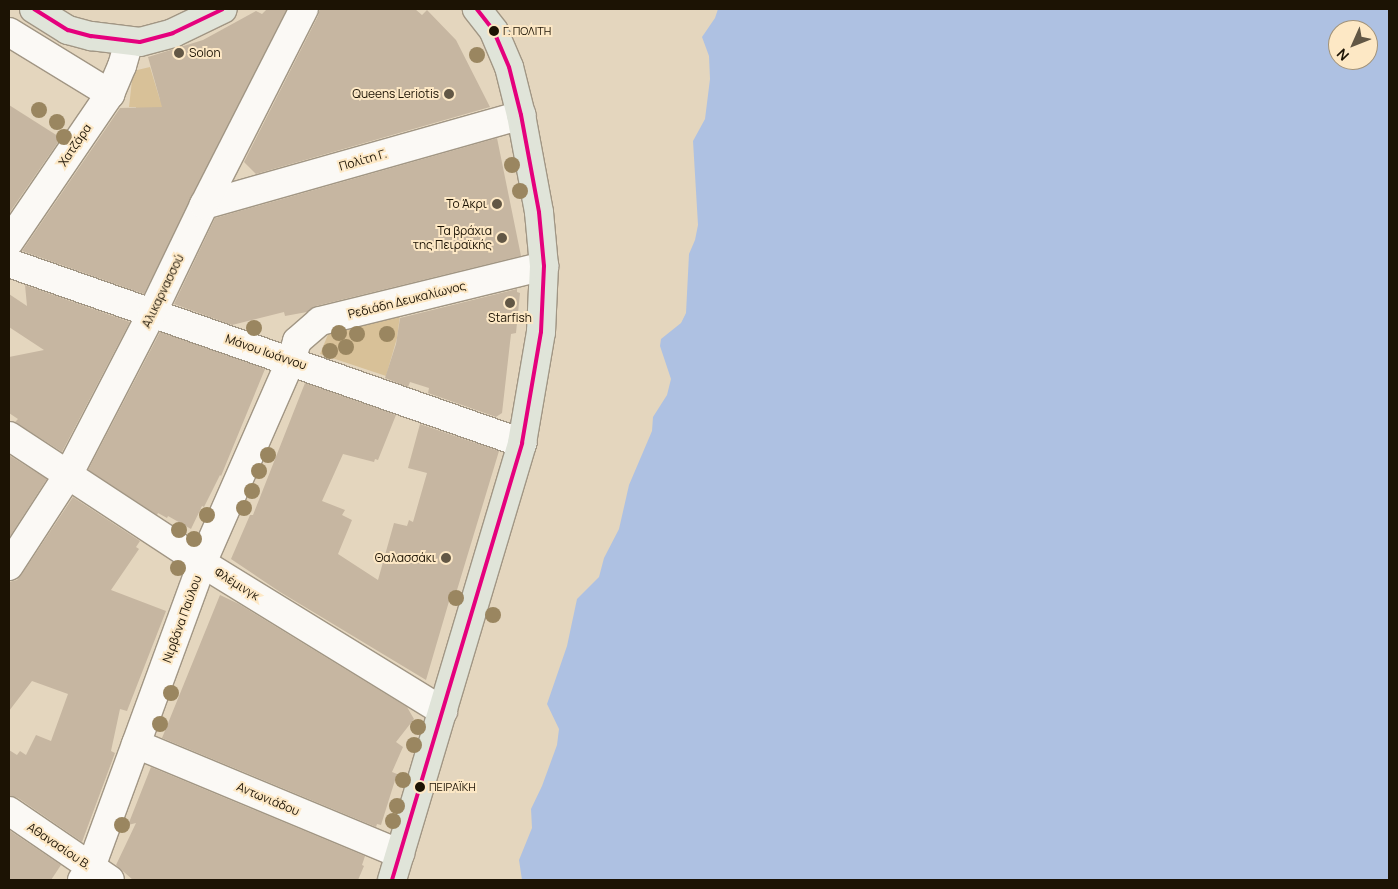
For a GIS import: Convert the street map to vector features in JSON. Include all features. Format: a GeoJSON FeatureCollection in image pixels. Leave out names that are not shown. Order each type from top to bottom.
{"type":"FeatureCollection","features":[{"type":"Feature","properties":{"kind":"main road"},"geometry":{"type":"LineString","coordinates":[[34,9],[68,30],[129,42],[149,41],[173,33],[223,9]]}},
{"type":"Feature","properties":{"kind":"main road"},"geometry":{"type":"LineString","coordinates":[[392,880],[522,443],[541,332],[544,266],[539,212],[521,116],[509,67],[494,31],[476,9]]}},
{"type":"Feature","properties":{"kind":"street","name":"Αλικαρνασσού"},"geometry":{"type":"LineString","coordinates":[[9,566],[68,475],[152,313],[204,205],[304,9]]}},
{"type":"Feature","properties":{"kind":"street"},"geometry":{"type":"LineString","coordinates":[[9,32],[110,94]]}},
{"type":"Feature","properties":{"kind":"street","name":"Χατζάρα"},"geometry":{"type":"LineString","coordinates":[[9,242],[110,94],[122,66],[129,42]]}},
{"type":"Feature","properties":{"kind":"street","name":"Πολίτη Γ."},"geometry":{"type":"LineString","coordinates":[[204,205],[521,116]]}},
{"type":"Feature","properties":{"kind":"street","name":"Μάνου Ιωάννου"},"geometry":{"type":"LineString","coordinates":[[9,263],[291,360],[522,443]]}},
{"type":"Feature","properties":{"kind":"street","name":"Ρεδιάδη Δευκαλίωνος"},"geometry":{"type":"LineString","coordinates":[[291,360],[297,341],[320,322],[544,266]]}},
{"type":"Feature","properties":{"kind":"street","name":"Νιρβάνα Παύλου"},"geometry":{"type":"LineString","coordinates":[[94,876],[136,744],[202,563],[291,360]]}},
{"type":"Feature","properties":{"kind":"street","name":"Φλέμινγκ"},"geometry":{"type":"LineString","coordinates":[[9,436],[202,563],[443,711]]}},
{"type":"Feature","properties":{"kind":"street","name":"Αντωνιάδου"},"geometry":{"type":"LineString","coordinates":[[136,744],[400,854]]}},
{"type":"Feature","properties":{"kind":"street","name":"Αθανασίου Β."},"geometry":{"type":"LineString","coordinates":[[9,811],[94,876]]}},
{"type":"Feature","properties":{"kind":"shaded area"},"geometry":{"type":"Polygon","coordinates":[[[150,67],[160,100],[201,89],[137,129],[136,107],[129,107],[133,71],[150,67]]]}},
{"type":"Feature","properties":{"kind":"shaded area"},"geometry":{"type":"Polygon","coordinates":[[[400,315],[397,338],[386,376],[320,354],[331,327],[400,315]]]}},
{"type":"Feature","properties":{"kind":"water"},"geometry":{"type":"Polygon","coordinates":[[[718,9],[1389,9],[1389,880],[522,880],[519,860],[532,828],[531,809],[542,786],[557,745],[559,729],[547,704],[567,646],[577,599],[599,577],[604,558],[619,529],[629,485],[652,431],[653,417],[667,395],[671,379],[660,346],[661,339],[681,323],[686,313],[689,254],[695,240],[698,225],[693,141],[705,119],[710,79],[709,56],[702,37],[715,18],[718,9]]]}},
{"type":"Feature","properties":{"kind":"building"},"geometry":{"type":"Polygon","coordinates":[[[267,9],[287,9],[144,294],[22,251],[120,108],[162,107],[148,57],[203,40],[256,11],[262,14],[267,9]]]}},
{"type":"Feature","properties":{"kind":"building"},"geometry":{"type":"Polygon","coordinates":[[[320,9],[415,9],[422,15],[427,10],[456,40],[490,107],[256,174],[244,162],[320,9]]]}},
{"type":"Feature","properties":{"kind":"building"},"geometry":{"type":"Polygon","coordinates":[[[9,105],[61,138],[10,212],[9,203],[9,105]]]}},
{"type":"Feature","properties":{"kind":"building"},"geometry":{"type":"Polygon","coordinates":[[[497,138],[521,256],[316,306],[307,312],[285,316],[284,312],[232,325],[174,304],[215,218],[497,138]]]}},
{"type":"Feature","properties":{"kind":"building"},"geometry":{"type":"Polygon","coordinates":[[[25,285],[130,322],[62,452],[15,422],[18,419],[9,413],[9,357],[44,350],[9,327],[9,294],[27,306],[25,285]]]}},
{"type":"Feature","properties":{"kind":"building"},"geometry":{"type":"Polygon","coordinates":[[[517,289],[517,292],[520,293],[516,333],[511,334],[502,413],[496,417],[428,393],[429,388],[410,382],[408,387],[385,378],[396,344],[400,318],[517,289]]]}},
{"type":"Feature","properties":{"kind":"building"},"geometry":{"type":"Polygon","coordinates":[[[160,332],[265,369],[221,476],[204,507],[202,506],[191,529],[168,516],[167,518],[158,513],[157,515],[88,470],[160,332]]]}},
{"type":"Feature","properties":{"kind":"building"},"geometry":{"type":"Polygon","coordinates":[[[305,383],[396,415],[378,460],[375,459],[374,462],[343,454],[322,501],[345,510],[342,515],[352,520],[338,554],[378,580],[394,523],[407,526],[409,520],[413,522],[427,473],[408,468],[420,424],[499,451],[454,600],[450,598],[426,680],[280,592],[231,559],[250,515],[253,515],[305,383]]]}},
{"type":"Feature","properties":{"kind":"building"},"geometry":{"type":"Polygon","coordinates":[[[9,455],[47,479],[9,538],[9,455]]]}},
{"type":"Feature","properties":{"kind":"building"},"geometry":{"type":"Polygon","coordinates":[[[73,497],[140,541],[136,547],[139,549],[111,590],[166,611],[127,711],[120,709],[111,751],[115,753],[82,842],[18,798],[9,796],[9,750],[17,755],[20,751],[26,755],[36,735],[51,741],[68,694],[32,681],[9,711],[9,582],[17,580],[22,574],[73,497]]]}},
{"type":"Feature","properties":{"kind":"building"},"geometry":{"type":"Polygon","coordinates":[[[220,595],[239,604],[407,707],[414,719],[396,742],[403,747],[392,772],[397,774],[381,825],[377,824],[376,827],[162,738],[220,595]]]}},
{"type":"Feature","properties":{"kind":"building"},"geometry":{"type":"Polygon","coordinates":[[[151,767],[365,856],[362,865],[364,866],[358,880],[133,880],[116,865],[136,823],[128,825],[151,767]]]}},
{"type":"Feature","properties":{"kind":"building"},"geometry":{"type":"Polygon","coordinates":[[[9,830],[61,865],[51,880],[9,880],[9,830]]]}},
{"type":"Feature","properties":{"kind":"transit line"},"geometry":{"type":"LineString","coordinates":[[34,9],[68,30],[91,36],[140,42],[173,33],[223,9]]}},
{"type":"Feature","properties":{"kind":"transit line"},"geometry":{"type":"LineString","coordinates":[[392,880],[522,443],[541,332],[544,266],[539,212],[521,115],[509,67],[494,31],[477,9]]}},
{"type":"Feature","properties":{"kind":"place","name":"Γ. ΠΟΛΙΤΗ"},"geometry":{"type":"Point","coordinates":[494,31]}},
{"type":"Feature","properties":{"kind":"place","name":"Solon"},"geometry":{"type":"Point","coordinates":[179,53]}},
{"type":"Feature","properties":{"kind":"place","name":"Queens Leriotis"},"geometry":{"type":"Point","coordinates":[449,94]}},
{"type":"Feature","properties":{"kind":"place","name":"Το Άκρι"},"geometry":{"type":"Point","coordinates":[497,204]}},
{"type":"Feature","properties":{"kind":"place","name":"Τα βράχια της Πειραϊκής"},"geometry":{"type":"Point","coordinates":[502,238]}},
{"type":"Feature","properties":{"kind":"place","name":"Starfish"},"geometry":{"type":"Point","coordinates":[510,303]}},
{"type":"Feature","properties":{"kind":"place","name":"Θαλασσάκι"},"geometry":{"type":"Point","coordinates":[446,558]}},
{"type":"Feature","properties":{"kind":"place","name":"ΠΕΙΡΑΪΚΗ"},"geometry":{"type":"Point","coordinates":[420,787]}}]}
